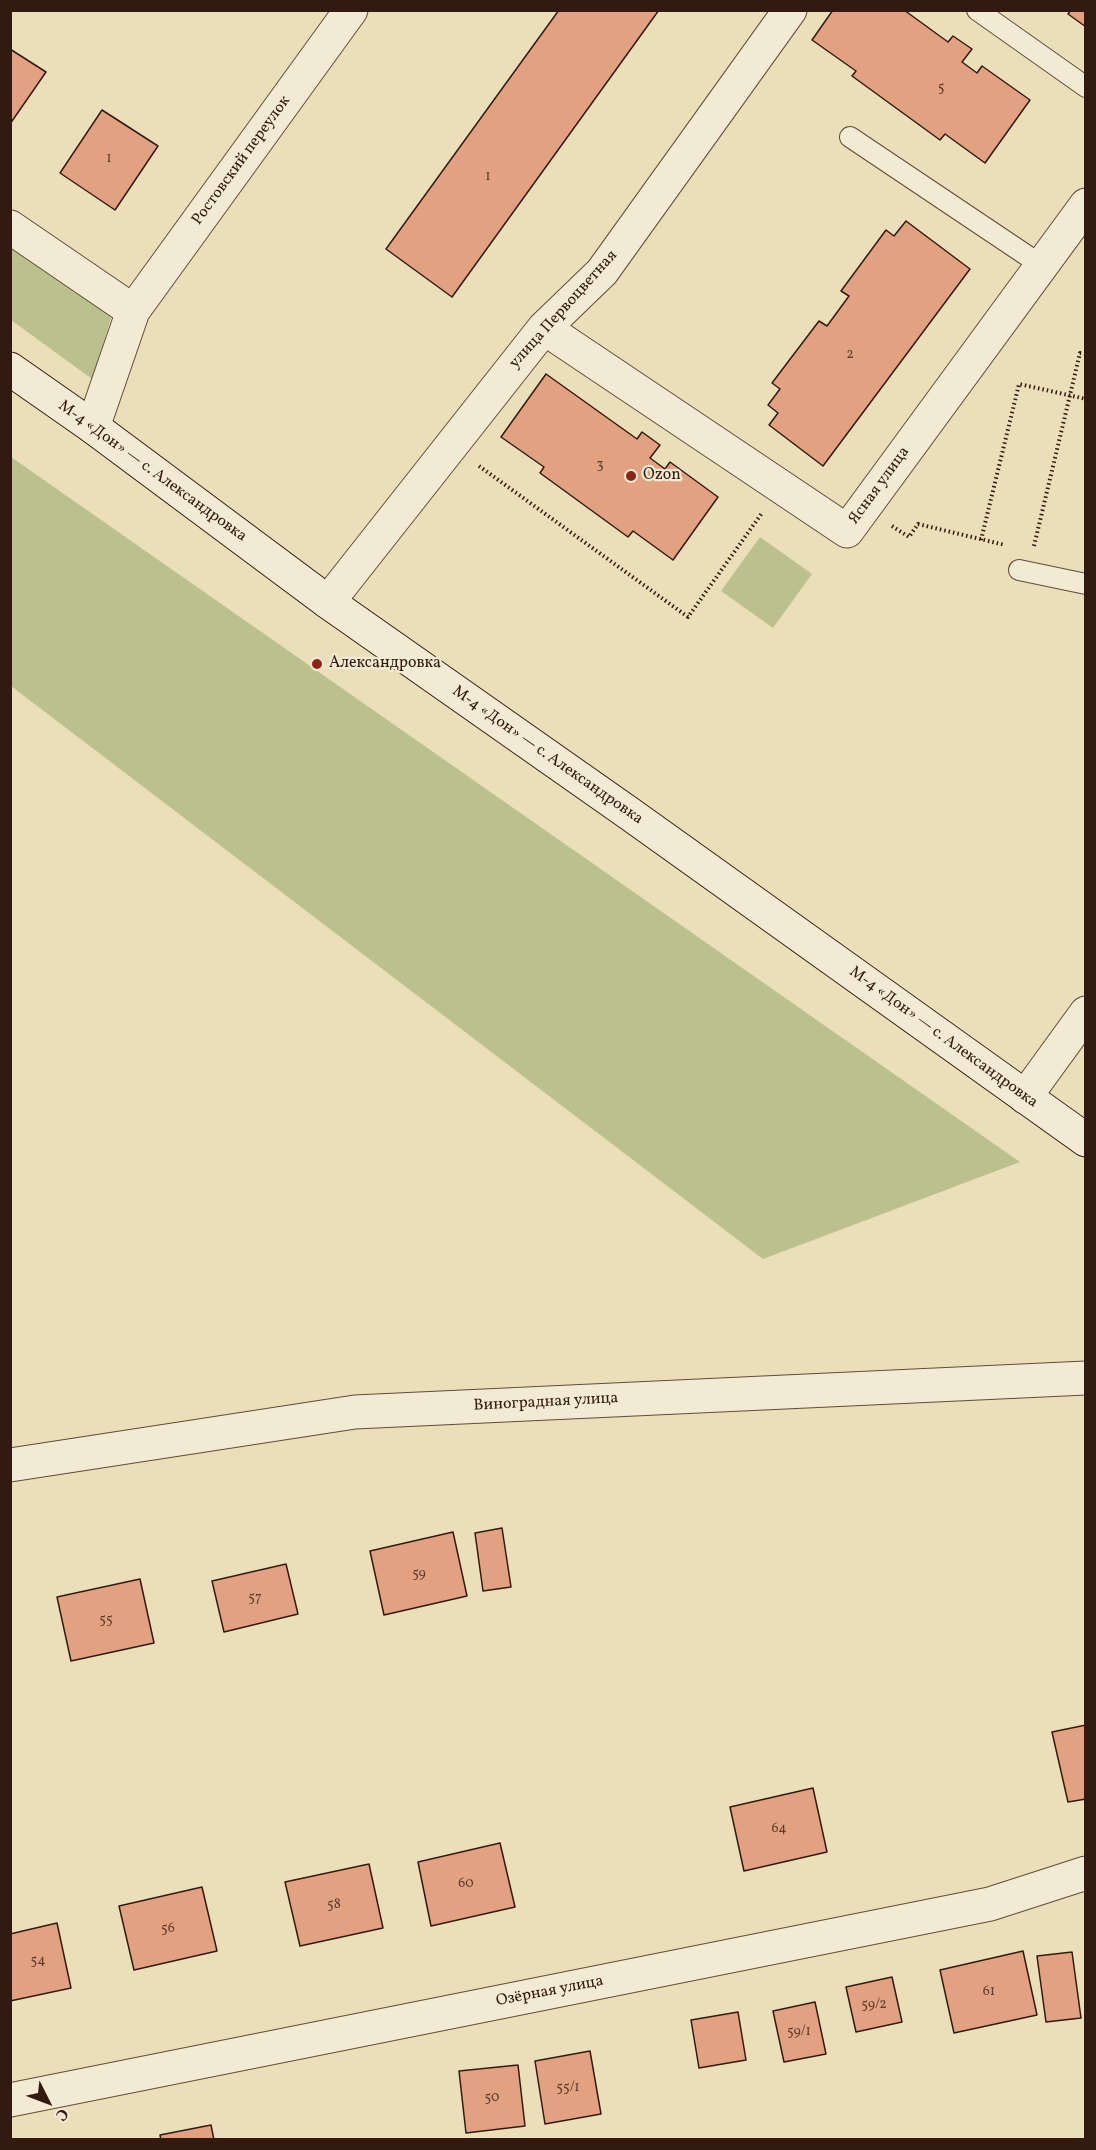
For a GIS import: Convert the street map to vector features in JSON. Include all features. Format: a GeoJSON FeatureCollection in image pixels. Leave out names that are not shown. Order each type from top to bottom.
{"type":"FeatureCollection","features":[{"type":"Feature","properties":{"kind":"street","name":"Ростовский переулок"},"geometry":{"type":"LineString","coordinates":[[93,427],[134,311],[351,10]]}},
{"type":"Feature","properties":{"kind":"street","name":"улица Первоцветная"},"geometry":{"type":"LineString","coordinates":[[328,602],[544,328],[602,272],[790,10]]}},
{"type":"Feature","properties":{"kind":"street","name":"Ясная улица"},"geometry":{"type":"LineString","coordinates":[[544,328],[847,531],[1086,205]]}},
{"type":"Feature","properties":{"kind":"street"},"geometry":{"type":"LineString","coordinates":[[10,227],[134,311]]}},
{"type":"Feature","properties":{"kind":"street","name":"М-4 «Дон» — с. Александровка"},"geometry":{"type":"LineString","coordinates":[[10,369],[93,427],[328,602],[630,814],[1086,1140]]}},
{"type":"Feature","properties":{"kind":"street"},"geometry":{"type":"LineString","coordinates":[[1025,1097],[1086,1013]]}},
{"type":"Feature","properties":{"kind":"street","name":"Виноградная улица"},"geometry":{"type":"LineString","coordinates":[[10,1465],[355,1412],[1086,1378]]}},
{"type":"Feature","properties":{"kind":"street","name":"Озёрная улица"},"geometry":{"type":"LineString","coordinates":[[10,2100],[990,1904],[1086,1873]]}},
{"type":"Feature","properties":{"kind":"lane"},"geometry":{"type":"LineString","coordinates":[[977,10],[1086,87]]}},
{"type":"Feature","properties":{"kind":"lane"},"geometry":{"type":"LineString","coordinates":[[850,137],[1041,265]]}},
{"type":"Feature","properties":{"kind":"lane"},"geometry":{"type":"LineString","coordinates":[[1019,570],[1086,584]]}},
{"type":"Feature","properties":{"kind":"path"},"geometry":{"type":"LineString","coordinates":[[1033,552],[1080,352],[1086,354]]}},
{"type":"Feature","properties":{"kind":"path"},"geometry":{"type":"LineString","coordinates":[[981,540],[1019,384],[1086,399]]}},
{"type":"Feature","properties":{"kind":"path"},"geometry":{"type":"LineString","coordinates":[[451,446],[688,617],[781,487]]}},
{"type":"Feature","properties":{"kind":"path"},"geometry":{"type":"LineString","coordinates":[[918,524],[1010,546]]}},
{"type":"Feature","properties":{"kind":"green space"},"geometry":{"type":"Polygon","coordinates":[[[11,244],[112,315],[92,379],[11,320],[11,244]]]}},
{"type":"Feature","properties":{"kind":"green space"},"geometry":{"type":"Polygon","coordinates":[[[11,457],[1020,1162],[763,1259],[11,686],[11,457]]]}},
{"type":"Feature","properties":{"kind":"green space"},"geometry":{"type":"Polygon","coordinates":[[[760,537],[812,574],[773,628],[721,591],[760,537]]]}},
{"type":"Feature","properties":{"kind":"building"},"geometry":{"type":"Polygon","coordinates":[[[559,10],[659,10],[452,297],[386,249],[559,10]]]}},
{"type":"Feature","properties":{"kind":"building"},"geometry":{"type":"Polygon","coordinates":[[[833,10],[904,10],[948,42],[953,36],[972,49],[962,62],[977,73],[982,66],[1030,100],[985,163],[945,134],[940,140],[852,76],[856,71],[812,40],[833,10]]]}},
{"type":"Feature","properties":{"kind":"building"},"geometry":{"type":"Polygon","coordinates":[[[1071,10],[1086,10],[1086,27],[1068,14],[1071,10]]]}},
{"type":"Feature","properties":{"kind":"building"},"geometry":{"type":"Polygon","coordinates":[[[10,49],[46,72],[10,124],[10,49]]]}},
{"type":"Feature","properties":{"kind":"building"},"geometry":{"type":"Polygon","coordinates":[[[102,110],[158,146],[115,210],[60,173],[102,110]]]}},
{"type":"Feature","properties":{"kind":"building"},"geometry":{"type":"Polygon","coordinates":[[[906,221],[970,269],[823,466],[769,425],[778,413],[768,405],[780,389],[772,383],[819,321],[827,326],[849,296],[841,291],[886,230],[894,236],[906,221]]]}},
{"type":"Feature","properties":{"kind":"building"},"geometry":{"type":"Polygon","coordinates":[[[546,374],[637,439],[642,432],[660,445],[650,458],[665,469],[670,462],[718,497],[673,560],[633,531],[628,537],[540,473],[544,467],[501,437],[546,374]]]}},
{"type":"Feature","properties":{"kind":"building"},"geometry":{"type":"Polygon","coordinates":[[[502,1528],[511,1587],[483,1591],[475,1533],[502,1528]]]}},
{"type":"Feature","properties":{"kind":"building"},"geometry":{"type":"Polygon","coordinates":[[[453,1532],[467,1596],[384,1615],[370,1551],[453,1532]]]}},
{"type":"Feature","properties":{"kind":"building"},"geometry":{"type":"Polygon","coordinates":[[[286,1564],[298,1614],[224,1632],[212,1581],[286,1564]]]}},
{"type":"Feature","properties":{"kind":"building"},"geometry":{"type":"Polygon","coordinates":[[[140,1579],[154,1643],[71,1661],[57,1597],[140,1579]]]}},
{"type":"Feature","properties":{"kind":"building"},"geometry":{"type":"Polygon","coordinates":[[[1086,1725],[1086,1799],[1068,1802],[1052,1732],[1086,1725]]]}},
{"type":"Feature","properties":{"kind":"building"},"geometry":{"type":"Polygon","coordinates":[[[813,1788],[827,1852],[744,1871],[730,1807],[813,1788]]]}},
{"type":"Feature","properties":{"kind":"building"},"geometry":{"type":"Polygon","coordinates":[[[500,1843],[515,1907],[431,1926],[418,1862],[500,1843]]]}},
{"type":"Feature","properties":{"kind":"building"},"geometry":{"type":"Polygon","coordinates":[[[369,1864],[383,1928],[300,1946],[285,1882],[369,1864]]]}},
{"type":"Feature","properties":{"kind":"building"},"geometry":{"type":"Polygon","coordinates":[[[202,1887],[217,1951],[134,1970],[119,1906],[202,1887]]]}},
{"type":"Feature","properties":{"kind":"building"},"geometry":{"type":"Polygon","coordinates":[[[57,1923],[71,1988],[10,2001],[10,1934],[57,1923]]]}},
{"type":"Feature","properties":{"kind":"building"},"geometry":{"type":"Polygon","coordinates":[[[1023,1951],[1037,2015],[954,2033],[940,1970],[1023,1951]]]}},
{"type":"Feature","properties":{"kind":"building"},"geometry":{"type":"Polygon","coordinates":[[[1072,1952],[1081,2018],[1046,2022],[1037,1956],[1072,1952]]]}},
{"type":"Feature","properties":{"kind":"building"},"geometry":{"type":"Polygon","coordinates":[[[892,1977],[902,2022],[856,2032],[846,1987],[892,1977]]]}},
{"type":"Feature","properties":{"kind":"building"},"geometry":{"type":"Polygon","coordinates":[[[815,2002],[826,2054],[784,2062],[773,2011],[815,2002]]]}},
{"type":"Feature","properties":{"kind":"building"},"geometry":{"type":"Polygon","coordinates":[[[738,2012],[746,2060],[699,2068],[691,2020],[738,2012]]]}},
{"type":"Feature","properties":{"kind":"building"},"geometry":{"type":"Polygon","coordinates":[[[590,2051],[601,2114],[545,2124],[535,2061],[590,2051]]]}},
{"type":"Feature","properties":{"kind":"building"},"geometry":{"type":"Polygon","coordinates":[[[518,2065],[525,2126],[466,2133],[459,2071],[518,2065]]]}},
{"type":"Feature","properties":{"kind":"building"},"geometry":{"type":"Polygon","coordinates":[[[211,2125],[214,2140],[161,2140],[160,2135],[211,2125]]]}},
{"type":"Feature","properties":{"kind":"place","name":"Ozon"},"geometry":{"type":"Point","coordinates":[631,476]}},
{"type":"Feature","properties":{"kind":"place","name":"Александровка"},"geometry":{"type":"Point","coordinates":[317,664]}}]}
